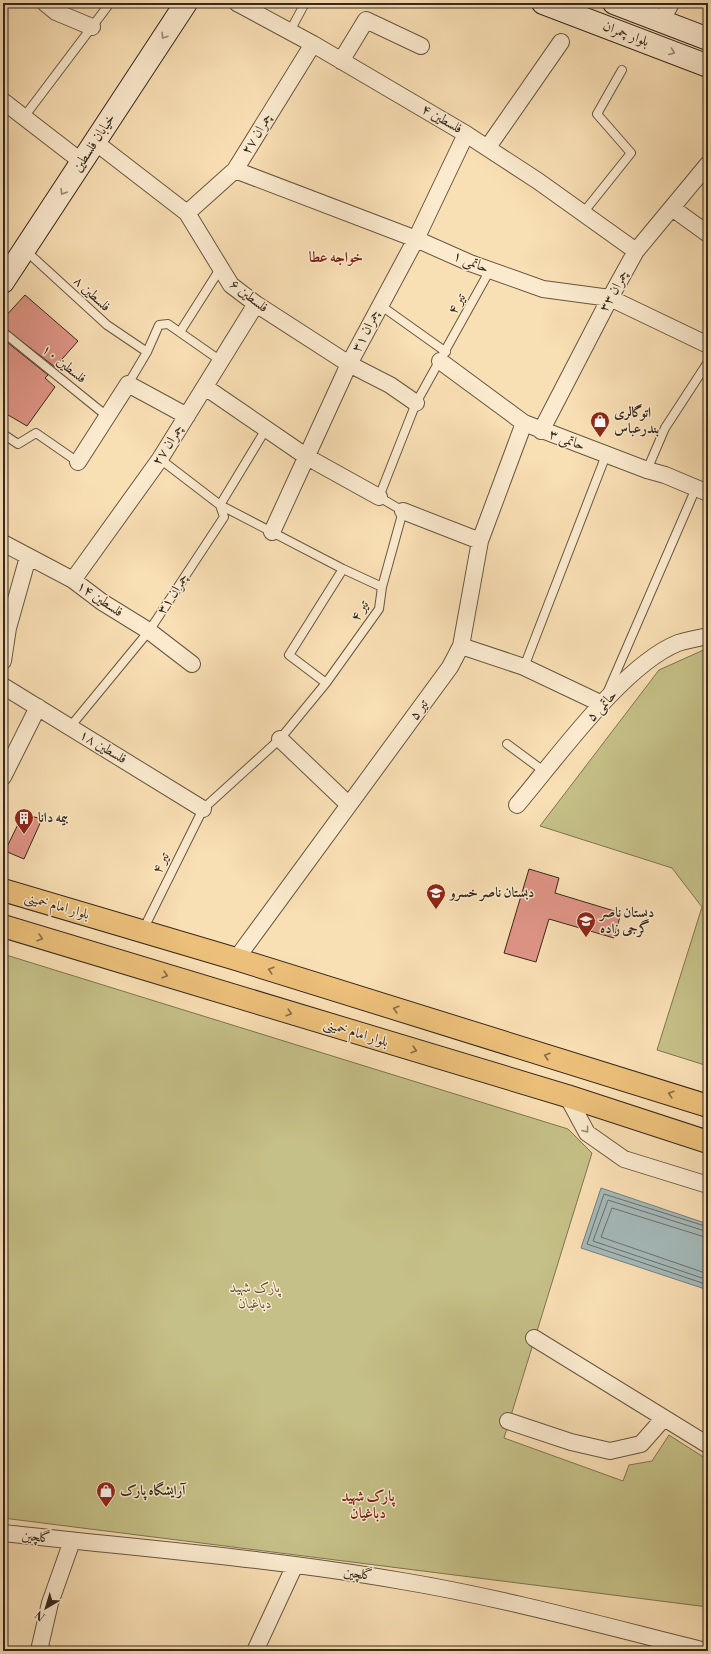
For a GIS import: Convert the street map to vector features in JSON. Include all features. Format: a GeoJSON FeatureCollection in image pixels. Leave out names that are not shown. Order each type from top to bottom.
{"type":"FeatureCollection","features":[{"type":"Feature","properties":{"kind":"main road","name":"بلوار امام خمینی"},"geometry":{"type":"LineString","coordinates":[[3,890],[236,959],[708,1106]]}},
{"type":"Feature","properties":{"kind":"main road","name":"بلوار امام خمینی"},"geometry":{"type":"LineString","coordinates":[[3,926],[567,1096],[708,1142]]}},
{"type":"Feature","properties":{"kind":"street"},"geometry":{"type":"LineString","coordinates":[[45,3],[56,12],[92,27]]}},
{"type":"Feature","properties":{"kind":"street","name":"خیابان فلسطین"},"geometry":{"type":"LineString","coordinates":[[3,282],[186,3]]}},
{"type":"Feature","properties":{"kind":"street","name":"فلسطین ۴"},"geometry":{"type":"LineString","coordinates":[[237,3],[313,44],[488,147],[636,251]]}},
{"type":"Feature","properties":{"kind":"street","name":"بلوار چمران"},"geometry":{"type":"LineString","coordinates":[[544,3],[708,66]]}},
{"type":"Feature","properties":{"kind":"street","name":"بلوار چمران"},"geometry":{"type":"LineString","coordinates":[[614,3],[667,12],[708,39]]}},
{"type":"Feature","properties":{"kind":"street"},"geometry":{"type":"LineString","coordinates":[[342,61],[366,20],[421,46]]}},
{"type":"Feature","properties":{"kind":"street"},"geometry":{"type":"LineString","coordinates":[[488,147],[561,42]]}},
{"type":"Feature","properties":{"kind":"street","name":"چمران ۲۷"},"geometry":{"type":"LineString","coordinates":[[187,213],[236,170],[313,44]]}},
{"type":"Feature","properties":{"kind":"street"},"geometry":{"type":"LineString","coordinates":[[3,101],[82,162]]}},
{"type":"Feature","properties":{"kind":"street","name":"چمران ۳۱"},"geometry":{"type":"LineString","coordinates":[[272,532],[349,364],[416,239],[466,134]]}},
{"type":"Feature","properties":{"kind":"street","name":"فلسطین ۶"},"geometry":{"type":"LineString","coordinates":[[95,142],[187,213],[231,285],[256,304],[349,364],[390,385],[416,403]]}},
{"type":"Feature","properties":{"kind":"street","name":"چمران ۳۳"},"geometry":{"type":"LineString","coordinates":[[541,431],[636,251],[708,164]]}},
{"type":"Feature","properties":{"kind":"street","name":"حاتمی ۱"},"geometry":{"type":"LineString","coordinates":[[236,170],[416,239],[490,270],[543,289],[610,298],[708,345]]}},
{"type":"Feature","properties":{"kind":"street"},"geometry":{"type":"LineString","coordinates":[[672,208],[708,234]]}},
{"type":"Feature","properties":{"kind":"street","name":"چمران ۲۷"},"geometry":{"type":"LineString","coordinates":[[73,580],[160,458],[256,304]]}},
{"type":"Feature","properties":{"kind":"street","name":"حاتمی ۳"},"geometry":{"type":"LineString","coordinates":[[443,356],[524,423],[541,431],[647,470],[665,474],[702,491]]}},
{"type":"Feature","properties":{"kind":"street"},"geometry":{"type":"LineString","coordinates":[[78,462],[128,384],[187,416]]}},
{"type":"Feature","properties":{"kind":"street"},"geometry":{"type":"LineString","coordinates":[[205,388],[307,458],[379,497]]}},
{"type":"Feature","properties":{"kind":"street","name":"تیر ۵"},"geometry":{"type":"LineString","coordinates":[[236,959],[450,667],[461,646],[480,541],[524,423]]}},
{"type":"Feature","properties":{"kind":"street"},"geometry":{"type":"LineString","coordinates":[[403,511],[480,541]]}},
{"type":"Feature","properties":{"kind":"street","name":"فلسطین ۱۴"},"geometry":{"type":"LineString","coordinates":[[3,544],[73,580],[102,602],[149,631],[192,664]]}},
{"type":"Feature","properties":{"kind":"street"},"geometry":{"type":"LineString","coordinates":[[3,661],[5,627],[28,557]]}},
{"type":"Feature","properties":{"kind":"street","name":"حاتمی ۵"},"geometry":{"type":"LineString","coordinates":[[518,805],[602,704],[644,663],[678,644],[708,636]]}},
{"type":"Feature","properties":{"kind":"street"},"geometry":{"type":"LineString","coordinates":[[461,646],[524,667],[602,704]]}},
{"type":"Feature","properties":{"kind":"street","name":"فلسطین ۱۸"},"geometry":{"type":"LineString","coordinates":[[3,686],[203,809]]}},
{"type":"Feature","properties":{"kind":"street"},"geometry":{"type":"LineString","coordinates":[[3,777],[38,707]]}},
{"type":"Feature","properties":{"kind":"street"},"geometry":{"type":"LineString","coordinates":[[280,738],[349,806]]}},
{"type":"Feature","properties":{"kind":"street"},"geometry":{"type":"LineString","coordinates":[[567,1096],[587,1133],[624,1158],[708,1185]]}},
{"type":"Feature","properties":{"kind":"street"},"geometry":{"type":"LineString","coordinates":[[534,1338],[708,1445]]}},
{"type":"Feature","properties":{"kind":"street"},"geometry":{"type":"LineString","coordinates":[[508,1421],[571,1442],[610,1451],[641,1444],[664,1418]]}},
{"type":"Feature","properties":{"kind":"street","name":"گلچین"},"geometry":{"type":"LineString","coordinates":[[3,1533],[295,1565],[402,1581],[508,1601],[706,1651]]}},
{"type":"Feature","properties":{"kind":"street"},"geometry":{"type":"LineString","coordinates":[[43,1651],[40,1646],[50,1603],[72,1541]]}},
{"type":"Feature","properties":{"kind":"street"},"geometry":{"type":"LineString","coordinates":[[255,1651],[295,1565]]}},
{"type":"Feature","properties":{"kind":"lane"},"geometry":{"type":"LineString","coordinates":[[24,117],[110,3]]}},
{"type":"Feature","properties":{"kind":"lane"},"geometry":{"type":"LineString","coordinates":[[290,31],[305,3]]}},
{"type":"Feature","properties":{"kind":"lane"},"geometry":{"type":"LineString","coordinates":[[583,213],[631,153],[597,114],[622,70]]}},
{"type":"Feature","properties":{"kind":"lane","name":"فلسطین ۸"},"geometry":{"type":"LineString","coordinates":[[24,249],[107,325],[147,352]]}},
{"type":"Feature","properties":{"kind":"lane"},"geometry":{"type":"LineString","coordinates":[[180,332],[220,269]]}},
{"type":"Feature","properties":{"kind":"lane","name":"تیر ۴"},"geometry":{"type":"LineString","coordinates":[[379,497],[416,403],[490,270]]}},
{"type":"Feature","properties":{"kind":"lane"},"geometry":{"type":"LineString","coordinates":[[380,305],[443,356]]}},
{"type":"Feature","properties":{"kind":"lane"},"geometry":{"type":"LineString","coordinates":[[128,384],[147,352],[159,325],[168,324],[221,361]]}},
{"type":"Feature","properties":{"kind":"lane","name":"فلسطین ۱۰"},"geometry":{"type":"LineString","coordinates":[[3,332],[108,417]]}},
{"type":"Feature","properties":{"kind":"lane"},"geometry":{"type":"LineString","coordinates":[[647,470],[665,428],[708,362]]}},
{"type":"Feature","properties":{"kind":"lane"},"geometry":{"type":"LineString","coordinates":[[220,505],[266,429]]}},
{"type":"Feature","properties":{"kind":"lane"},"geometry":{"type":"LineString","coordinates":[[3,434],[18,444],[36,433],[78,462]]}},
{"type":"Feature","properties":{"kind":"lane"},"geometry":{"type":"LineString","coordinates":[[524,667],[606,455]]}},
{"type":"Feature","properties":{"kind":"lane"},"geometry":{"type":"LineString","coordinates":[[160,458],[220,505],[343,570],[382,587]]}},
{"type":"Feature","properties":{"kind":"lane"},"geometry":{"type":"LineString","coordinates":[[602,704],[702,491]]}},
{"type":"Feature","properties":{"kind":"lane"},"geometry":{"type":"LineString","coordinates":[[379,497],[403,511]]}},
{"type":"Feature","properties":{"kind":"lane","name":"چمران ۳۱"},"geometry":{"type":"LineString","coordinates":[[70,727],[149,631],[224,517],[220,505]]}},
{"type":"Feature","properties":{"kind":"lane","name":"تیر ۴"},"geometry":{"type":"LineString","coordinates":[[142,932],[203,809],[280,738],[326,683],[379,609],[382,587],[403,511]]}},
{"type":"Feature","properties":{"kind":"lane"},"geometry":{"type":"LineString","coordinates":[[326,683],[289,655],[343,570]]}},
{"type":"Feature","properties":{"kind":"lane"},"geometry":{"type":"LineString","coordinates":[[507,744],[545,772]]}},
{"type":"Feature","properties":{"kind":"green space"},"geometry":{"type":"Polygon","coordinates":[[[708,648],[708,1066],[657,1050],[702,907],[672,868],[540,826],[659,670],[708,648]]]}},
{"type":"Feature","properties":{"kind":"green space","name":"پارک شهید دباغیان"},"geometry":{"type":"Polygon","coordinates":[[[3,954],[568,1129],[592,1153],[504,1438],[623,1481],[629,1465],[652,1461],[669,1435],[708,1460],[708,1508],[705,1517],[708,1518],[708,1607],[3,1518],[3,954]]]}},
{"type":"Feature","properties":{"kind":"water"},"geometry":{"type":"Polygon","coordinates":[[[601,1188],[708,1224],[708,1290],[581,1248],[601,1188]]]}},
{"type":"Feature","properties":{"kind":"building"},"geometry":{"type":"Polygon","coordinates":[[[25,295],[78,341],[55,367],[3,327],[3,319],[25,295]]]}},
{"type":"Feature","properties":{"kind":"building"},"geometry":{"type":"Polygon","coordinates":[[[3,339],[48,375],[45,378],[55,387],[27,426],[3,412],[3,339]]]}},
{"type":"Feature","properties":{"kind":"building","name":"بیمه دانا"},"geometry":{"type":"Polygon","coordinates":[[[23,814],[42,819],[24,859],[5,851],[23,814]]]}},
{"type":"Feature","properties":{"kind":"building"},"geometry":{"type":"Polygon","coordinates":[[[529,869],[559,878],[555,893],[621,913],[614,938],[549,919],[536,962],[504,953],[529,869]]]}},
{"type":"Feature","properties":{"kind":"place","name":"اتوگالری بندرعباس"},"geometry":{"type":"Point","coordinates":[600,438]}},
{"type":"Feature","properties":{"kind":"place","name":"بیمه دانا"},"geometry":{"type":"Point","coordinates":[24,835]}},
{"type":"Feature","properties":{"kind":"place","name":"دبستان ناصر خسرو"},"geometry":{"type":"Point","coordinates":[436,910]}},
{"type":"Feature","properties":{"kind":"place","name":"دبستان ناصر گرجی زاده"},"geometry":{"type":"Point","coordinates":[586,938]}},
{"type":"Feature","properties":{"kind":"place","name":"آرایشگاه پارک"},"geometry":{"type":"Point","coordinates":[106,1508]}},
{"type":"Feature","properties":{"kind":"district","name":"خواجه عطا"},"geometry":{"type":"Point","coordinates":[336,257]}},
{"type":"Feature","properties":{"kind":"district","name":"پارک شهید دباغیان"},"geometry":{"type":"Point","coordinates":[368,1504]}}]}
